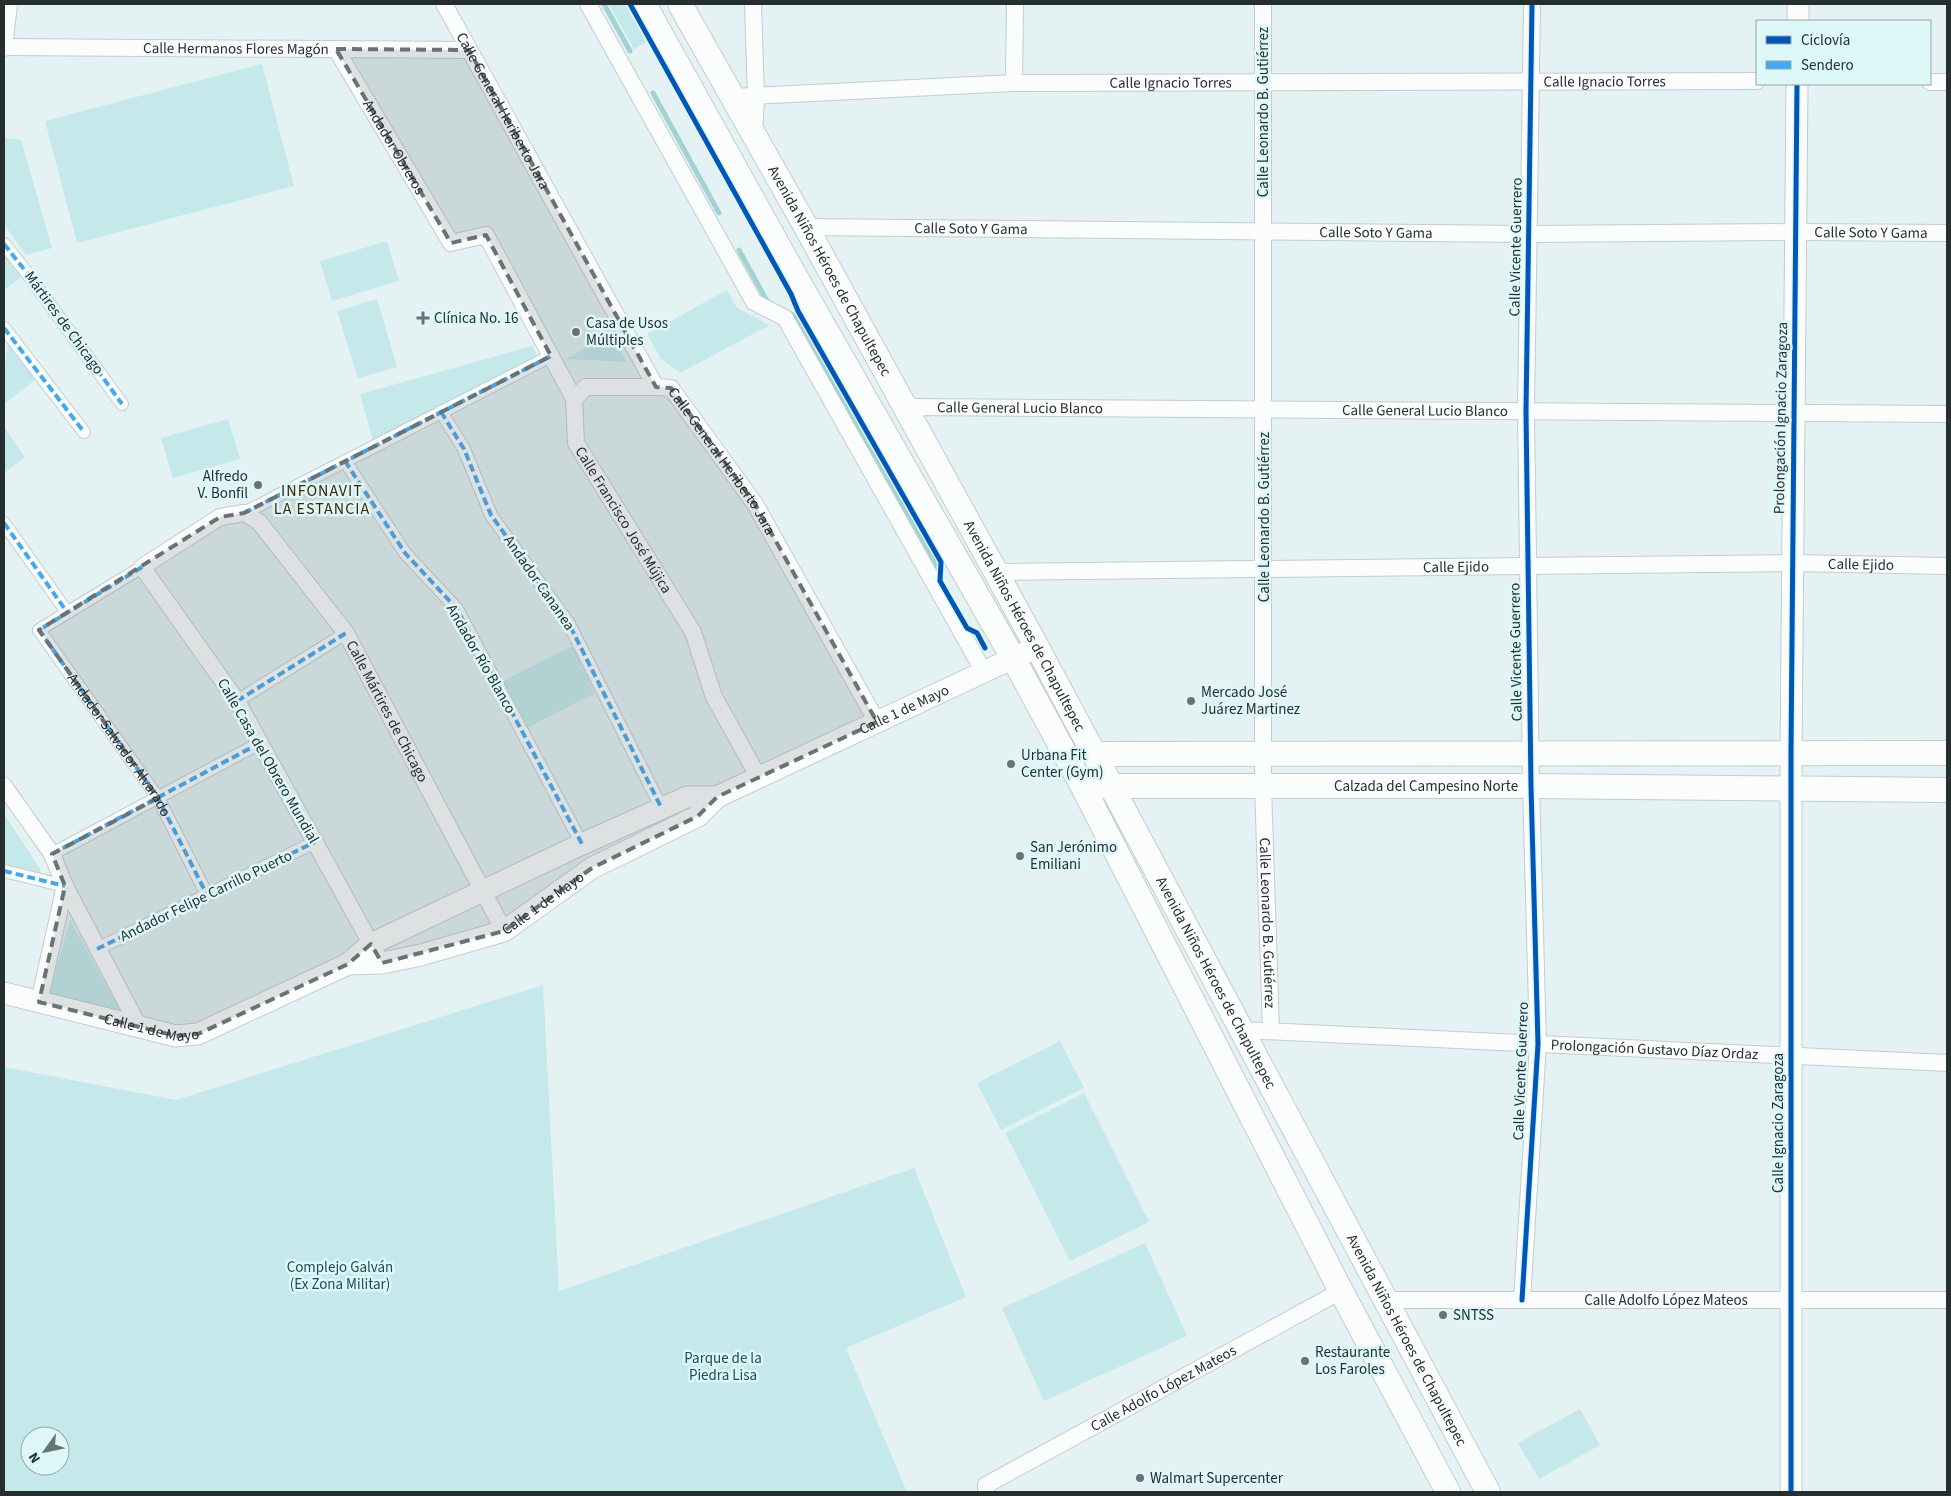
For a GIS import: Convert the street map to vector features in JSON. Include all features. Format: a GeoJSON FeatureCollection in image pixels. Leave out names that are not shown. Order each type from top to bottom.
{"type":"FeatureCollection","features":[{"type":"Feature","properties":{"kind":"main road","name":"Avenida Niños Héroes de Chapultepec"},"geometry":{"type":"LineString","coordinates":[[644,4],[794,274],[1013,658],[1083,787],[1341,1292],[1448,1492]]}},
{"type":"Feature","properties":{"kind":"main road","name":"Avenida Niños Héroes de Chapultepec"},"geometry":{"type":"LineString","coordinates":[[680,4],[745,97],[754,134],[1037,647],[1488,1492]]}},
{"type":"Feature","properties":{"kind":"main road"},"geometry":{"type":"LineString","coordinates":[[1094,754],[1947,752]]}},
{"type":"Feature","properties":{"kind":"main road"},"geometry":{"type":"LineString","coordinates":[[1401,786],[1402,753]]}},
{"type":"Feature","properties":{"kind":"main road"},"geometry":{"type":"LineString","coordinates":[[1464,753],[1464,786]]}},
{"type":"Feature","properties":{"kind":"main road","name":"Calzada del Campesino Norte"},"geometry":{"type":"LineString","coordinates":[[1083,787],[1531,786],[1947,790]]}},
{"type":"Feature","properties":{"kind":"street"},"geometry":{"type":"LineString","coordinates":[[4,48],[9,4]]}},
{"type":"Feature","properties":{"kind":"street","name":"Calle General Heriberto Jara"},"geometry":{"type":"LineString","coordinates":[[444,4],[656,387],[671,388],[755,504],[877,722]]}},
{"type":"Feature","properties":{"kind":"street"},"geometry":{"type":"LineString","coordinates":[[588,4],[754,302],[785,318],[984,672]]}},
{"type":"Feature","properties":{"kind":"street"},"geometry":{"type":"LineString","coordinates":[[745,97],[753,4]]}},
{"type":"Feature","properties":{"kind":"street"},"geometry":{"type":"LineString","coordinates":[[1014,4],[1014,83]]}},
{"type":"Feature","properties":{"kind":"street","name":"Calle Leonardo B. Gutiérrez"},"geometry":{"type":"LineString","coordinates":[[1263,4],[1263,786],[1271,1031]]}},
{"type":"Feature","properties":{"kind":"street","name":"Calle Vicente Guerrero"},"geometry":{"type":"LineString","coordinates":[[1522,1300],[1538,1044],[1531,786],[1526,411],[1532,4]]}},
{"type":"Feature","properties":{"kind":"street"},"geometry":{"type":"LineString","coordinates":[[1798,4],[1798,20]]}},
{"type":"Feature","properties":{"kind":"street","name":"Calle Hermanos Flores Magón"},"geometry":{"type":"LineString","coordinates":[[4,48],[469,50]]}},
{"type":"Feature","properties":{"kind":"street","name":"Andador Obreros"},"geometry":{"type":"LineString","coordinates":[[336,49],[451,244],[486,235]]}},
{"type":"Feature","properties":{"kind":"street","name":"Calle Ignacio Torres"},"geometry":{"type":"LineString","coordinates":[[745,97],[1014,83],[1756,81]]}},
{"type":"Feature","properties":{"kind":"street"},"geometry":{"type":"LineString","coordinates":[[1931,82],[1947,82]]}},
{"type":"Feature","properties":{"kind":"street","name":"Prolongación Ignacio Zaragoza"},"geometry":{"type":"LineString","coordinates":[[1791,753],[1797,85]]}},
{"type":"Feature","properties":{"kind":"street","name":"Calle Soto Y Gama"},"geometry":{"type":"LineString","coordinates":[[806,227],[1530,234],[1947,233]]}},
{"type":"Feature","properties":{"kind":"street","name":"Calle Francisco José Mújica"},"geometry":{"type":"LineString","coordinates":[[486,235],[574,399],[576,443],[693,632],[714,697],[759,778]]}},
{"type":"Feature","properties":{"kind":"street","name":"Mártires de Chicago"},"geometry":{"type":"LineString","coordinates":[[4,244],[28,273],[122,404]]}},
{"type":"Feature","properties":{"kind":"street"},"geometry":{"type":"LineString","coordinates":[[4,328],[84,432]]}},
{"type":"Feature","properties":{"kind":"street"},"geometry":{"type":"LineString","coordinates":[[244,513],[551,356]]}},
{"type":"Feature","properties":{"kind":"street"},"geometry":{"type":"LineString","coordinates":[[574,399],[586,387],[656,387]]}},
{"type":"Feature","properties":{"kind":"street","name":"Calle General Lucio Blanco"},"geometry":{"type":"LineString","coordinates":[[904,407],[1947,414]]}},
{"type":"Feature","properties":{"kind":"street","name":"Andador Cananea"},"geometry":{"type":"LineString","coordinates":[[441,412],[464,449],[491,515],[569,624],[662,809]]}},
{"type":"Feature","properties":{"kind":"street","name":"Andador Río Blanco"},"geometry":{"type":"LineString","coordinates":[[346,461],[405,553],[457,609],[582,844]]}},
{"type":"Feature","properties":{"kind":"street","name":"Andador Salvador Alvarado"},"geometry":{"type":"LineString","coordinates":[[207,895],[158,798],[39,630],[220,517],[244,513]]}},
{"type":"Feature","properties":{"kind":"street","name":"Calle Mártires de Chicago"},"geometry":{"type":"LineString","coordinates":[[244,513],[259,522],[346,633],[504,931]]}},
{"type":"Feature","properties":{"kind":"street"},"geometry":{"type":"LineString","coordinates":[[4,523],[67,612]]}},
{"type":"Feature","properties":{"kind":"street","name":"Calle Ejido"},"geometry":{"type":"LineString","coordinates":[[995,572],[1792,563],[1947,566]]}},
{"type":"Feature","properties":{"kind":"street","name":"Calle Casa del Obrero Mundial"},"geometry":{"type":"LineString","coordinates":[[142,567],[237,701],[382,963]]}},
{"type":"Feature","properties":{"kind":"street"},"geometry":{"type":"LineString","coordinates":[[237,701],[346,633]]}},
{"type":"Feature","properties":{"kind":"street","name":"Calle 1 de Mayo"},"geometry":{"type":"LineString","coordinates":[[348,964],[382,963],[504,931],[592,868],[698,816],[718,797],[1037,647]]}},
{"type":"Feature","properties":{"kind":"street"},"geometry":{"type":"LineString","coordinates":[[52,854],[260,743]]}},
{"type":"Feature","properties":{"kind":"street","name":"Calle Ignacio Zaragoza"},"geometry":{"type":"LineString","coordinates":[[1790,1492],[1791,753]]}},
{"type":"Feature","properties":{"kind":"street"},"geometry":{"type":"LineString","coordinates":[[4,786],[52,854],[65,886],[138,1027]]}},
{"type":"Feature","properties":{"kind":"street","name":"Calle 1 de Mayo"},"geometry":{"type":"LineString","coordinates":[[4,993],[176,1036],[198,1034],[348,964],[371,944],[582,844],[687,797],[718,797]]}},
{"type":"Feature","properties":{"kind":"street","name":"Andador Felipe Carrillo Puerto"},"geometry":{"type":"LineString","coordinates":[[97,949],[315,842]]}},
{"type":"Feature","properties":{"kind":"street"},"geometry":{"type":"LineString","coordinates":[[4,871],[65,886]]}},
{"type":"Feature","properties":{"kind":"street"},"geometry":{"type":"LineString","coordinates":[[39,1002],[65,886]]}},
{"type":"Feature","properties":{"kind":"street","name":"Prolongación Gustavo Díaz Ordaz"},"geometry":{"type":"LineString","coordinates":[[1241,1030],[1947,1063]]}},
{"type":"Feature","properties":{"kind":"street","name":"Calle Adolfo López Mateos"},"geometry":{"type":"LineString","coordinates":[[986,1489],[1341,1292]]}},
{"type":"Feature","properties":{"kind":"street","name":"Calle Adolfo López Mateos"},"geometry":{"type":"LineString","coordinates":[[1385,1300],[1947,1300]]}},
{"type":"Feature","properties":{"kind":"highlighted area"},"geometry":{"type":"Polygon","coordinates":[[[336,49],[469,50],[656,387],[671,388],[755,504],[877,722],[717,797],[698,816],[592,868],[504,931],[382,963],[371,944],[348,964],[198,1034],[176,1036],[39,1002],[65,886],[52,854],[158,798],[39,630],[220,517],[244,513],[551,356],[486,235],[451,243],[336,49]]]}},
{"type":"Feature","properties":{"kind":"green space"},"geometry":{"type":"Polygon","coordinates":[[[609,4],[625,4],[646,42],[634,49],[609,4]]]}},
{"type":"Feature","properties":{"kind":"green space"},"geometry":{"type":"Polygon","coordinates":[[[262,64],[294,186],[77,243],[45,121],[262,64]]]}},
{"type":"Feature","properties":{"kind":"green space"},"geometry":{"type":"Polygon","coordinates":[[[5,138],[21,140],[52,248],[26,255],[4,224],[5,138]]]}},
{"type":"Feature","properties":{"kind":"green space"},"geometry":{"type":"Polygon","coordinates":[[[387,241],[399,281],[332,301],[320,261],[387,241]]]}},
{"type":"Feature","properties":{"kind":"green space"},"geometry":{"type":"Polygon","coordinates":[[[4,255],[21,277],[4,290],[4,255]]]}},
{"type":"Feature","properties":{"kind":"green space"},"geometry":{"type":"Polygon","coordinates":[[[727,290],[737,308],[770,325],[680,373],[661,359],[647,334],[727,290]]]}},
{"type":"Feature","properties":{"kind":"green space"},"geometry":{"type":"Polygon","coordinates":[[[377,299],[397,367],[358,378],[337,311],[377,299]]]}},
{"type":"Feature","properties":{"kind":"green space"},"geometry":{"type":"Polygon","coordinates":[[[610,333],[627,362],[566,359],[610,333]]]}},
{"type":"Feature","properties":{"kind":"green space"},"geometry":{"type":"Polygon","coordinates":[[[8,343],[36,379],[4,404],[4,373],[8,343]]]}},
{"type":"Feature","properties":{"kind":"green space"},"geometry":{"type":"Polygon","coordinates":[[[532,346],[538,357],[373,440],[360,394],[532,346]]]}},
{"type":"Feature","properties":{"kind":"green space"},"geometry":{"type":"Polygon","coordinates":[[[228,419],[240,459],[173,478],[161,438],[228,419]]]}},
{"type":"Feature","properties":{"kind":"green space"},"geometry":{"type":"Polygon","coordinates":[[[4,427],[25,457],[4,473],[4,427]]]}},
{"type":"Feature","properties":{"kind":"green space"},"geometry":{"type":"Polygon","coordinates":[[[572,646],[595,693],[527,728],[503,681],[572,646]]]}},
{"type":"Feature","properties":{"kind":"green space"},"geometry":{"type":"Polygon","coordinates":[[[4,814],[40,869],[41,885],[4,876],[4,814]]]}},
{"type":"Feature","properties":{"kind":"green space"},"geometry":{"type":"Polygon","coordinates":[[[70,920],[120,1010],[49,994],[70,920]]]}},
{"type":"Feature","properties":{"kind":"green space","name":"Complejo Galván (Ex Zona Militar)"},"geometry":{"type":"Polygon","coordinates":[[[543,985],[559,1291],[914,1168],[966,1297],[846,1348],[907,1492],[4,1492],[4,1067],[176,1100],[543,985]]]}},
{"type":"Feature","properties":{"kind":"green space"},"geometry":{"type":"Polygon","coordinates":[[[1060,1041],[1084,1088],[1001,1130],[977,1083],[1060,1041]]]}},
{"type":"Feature","properties":{"kind":"green space"},"geometry":{"type":"Polygon","coordinates":[[[1084,1093],[1149,1222],[1070,1261],[1005,1133],[1084,1093]]]}},
{"type":"Feature","properties":{"kind":"green space"},"geometry":{"type":"Polygon","coordinates":[[[1145,1243],[1187,1336],[1044,1401],[1002,1308],[1145,1243]]]}},
{"type":"Feature","properties":{"kind":"green space"},"geometry":{"type":"Polygon","coordinates":[[[1580,1409],[1600,1445],[1539,1479],[1518,1443],[1580,1409]]]}},
{"type":"Feature","properties":{"kind":"waterway"},"geometry":{"type":"LineString","coordinates":[[604,4],[630,51]]}},
{"type":"Feature","properties":{"kind":"waterway"},"geometry":{"type":"LineString","coordinates":[[653,93],[719,213]]}},
{"type":"Feature","properties":{"kind":"waterway"},"geometry":{"type":"LineString","coordinates":[[739,250],[767,301],[770,303]]}},
{"type":"Feature","properties":{"kind":"waterway"},"geometry":{"type":"LineString","coordinates":[[789,313],[795,316],[939,569]]}},
{"type":"Feature","properties":{"kind":"marked path"},"geometry":{"type":"LineString","coordinates":[[4,244],[122,404]]}},
{"type":"Feature","properties":{"kind":"marked path"},"geometry":{"type":"LineString","coordinates":[[4,328],[84,432]]}},
{"type":"Feature","properties":{"kind":"marked path"},"geometry":{"type":"LineString","coordinates":[[244,513],[551,356]]}},
{"type":"Feature","properties":{"kind":"marked path"},"geometry":{"type":"LineString","coordinates":[[441,412],[464,449],[491,515],[569,624],[662,809]]}},
{"type":"Feature","properties":{"kind":"marked path"},"geometry":{"type":"LineString","coordinates":[[345,461],[405,553],[457,609],[582,844]]}},
{"type":"Feature","properties":{"kind":"marked path"},"geometry":{"type":"LineString","coordinates":[[4,523],[67,612]]}},
{"type":"Feature","properties":{"kind":"marked path"},"geometry":{"type":"LineString","coordinates":[[142,567],[39,630],[158,798],[207,895]]}},
{"type":"Feature","properties":{"kind":"marked path"},"geometry":{"type":"LineString","coordinates":[[237,701],[346,633]]}},
{"type":"Feature","properties":{"kind":"marked path"},"geometry":{"type":"LineString","coordinates":[[52,854],[260,743]]}},
{"type":"Feature","properties":{"kind":"marked path"},"geometry":{"type":"LineString","coordinates":[[97,949],[315,842]]}},
{"type":"Feature","properties":{"kind":"marked path"},"geometry":{"type":"LineString","coordinates":[[4,871],[65,886]]}},
{"type":"Feature","properties":{"kind":"cycle path"},"geometry":{"type":"LineString","coordinates":[[630,4],[791,294],[798,311],[941,562],[940,581],[967,628],[977,633],[985,648]]}},
{"type":"Feature","properties":{"kind":"cycle path"},"geometry":{"type":"LineString","coordinates":[[1522,1300],[1538,1044],[1531,786],[1526,411],[1532,4]]}},
{"type":"Feature","properties":{"kind":"cycle path"},"geometry":{"type":"LineString","coordinates":[[1791,1492],[1791,753],[1797,85]]}},
{"type":"Feature","properties":{"kind":"place","name":"Clínica No. 16"},"geometry":{"type":"Point","coordinates":[423,318]}},
{"type":"Feature","properties":{"kind":"place","name":"Casa de Usos Múltiples"},"geometry":{"type":"Point","coordinates":[576,332]}},
{"type":"Feature","properties":{"kind":"place","name":"Alfredo V. Bonfil"},"geometry":{"type":"Point","coordinates":[258,485]}},
{"type":"Feature","properties":{"kind":"place","name":"Mercado José Juárez Martinez"},"geometry":{"type":"Point","coordinates":[1191,701]}},
{"type":"Feature","properties":{"kind":"place","name":"Urbana Fit Center (Gym)"},"geometry":{"type":"Point","coordinates":[1011,764]}},
{"type":"Feature","properties":{"kind":"place","name":"San Jerónimo Emiliani"},"geometry":{"type":"Point","coordinates":[1020,856]}},
{"type":"Feature","properties":{"kind":"place","name":"SNTSS"},"geometry":{"type":"Point","coordinates":[1443,1315]}},
{"type":"Feature","properties":{"kind":"place","name":"Restaurante Los Faroles"},"geometry":{"type":"Point","coordinates":[1305,1361]}},
{"type":"Feature","properties":{"kind":"place","name":"Walmart Supercenter"},"geometry":{"type":"Point","coordinates":[1140,1478]}},
{"type":"Feature","properties":{"kind":"district","name":"INFONAVIT LA ESTANCIA"},"geometry":{"type":"Point","coordinates":[322,500]}},
{"type":"Feature","properties":{"kind":"park label","name":"Parque de la Piedra Lisa"},"geometry":{"type":"Point","coordinates":[723,1366]}}]}
